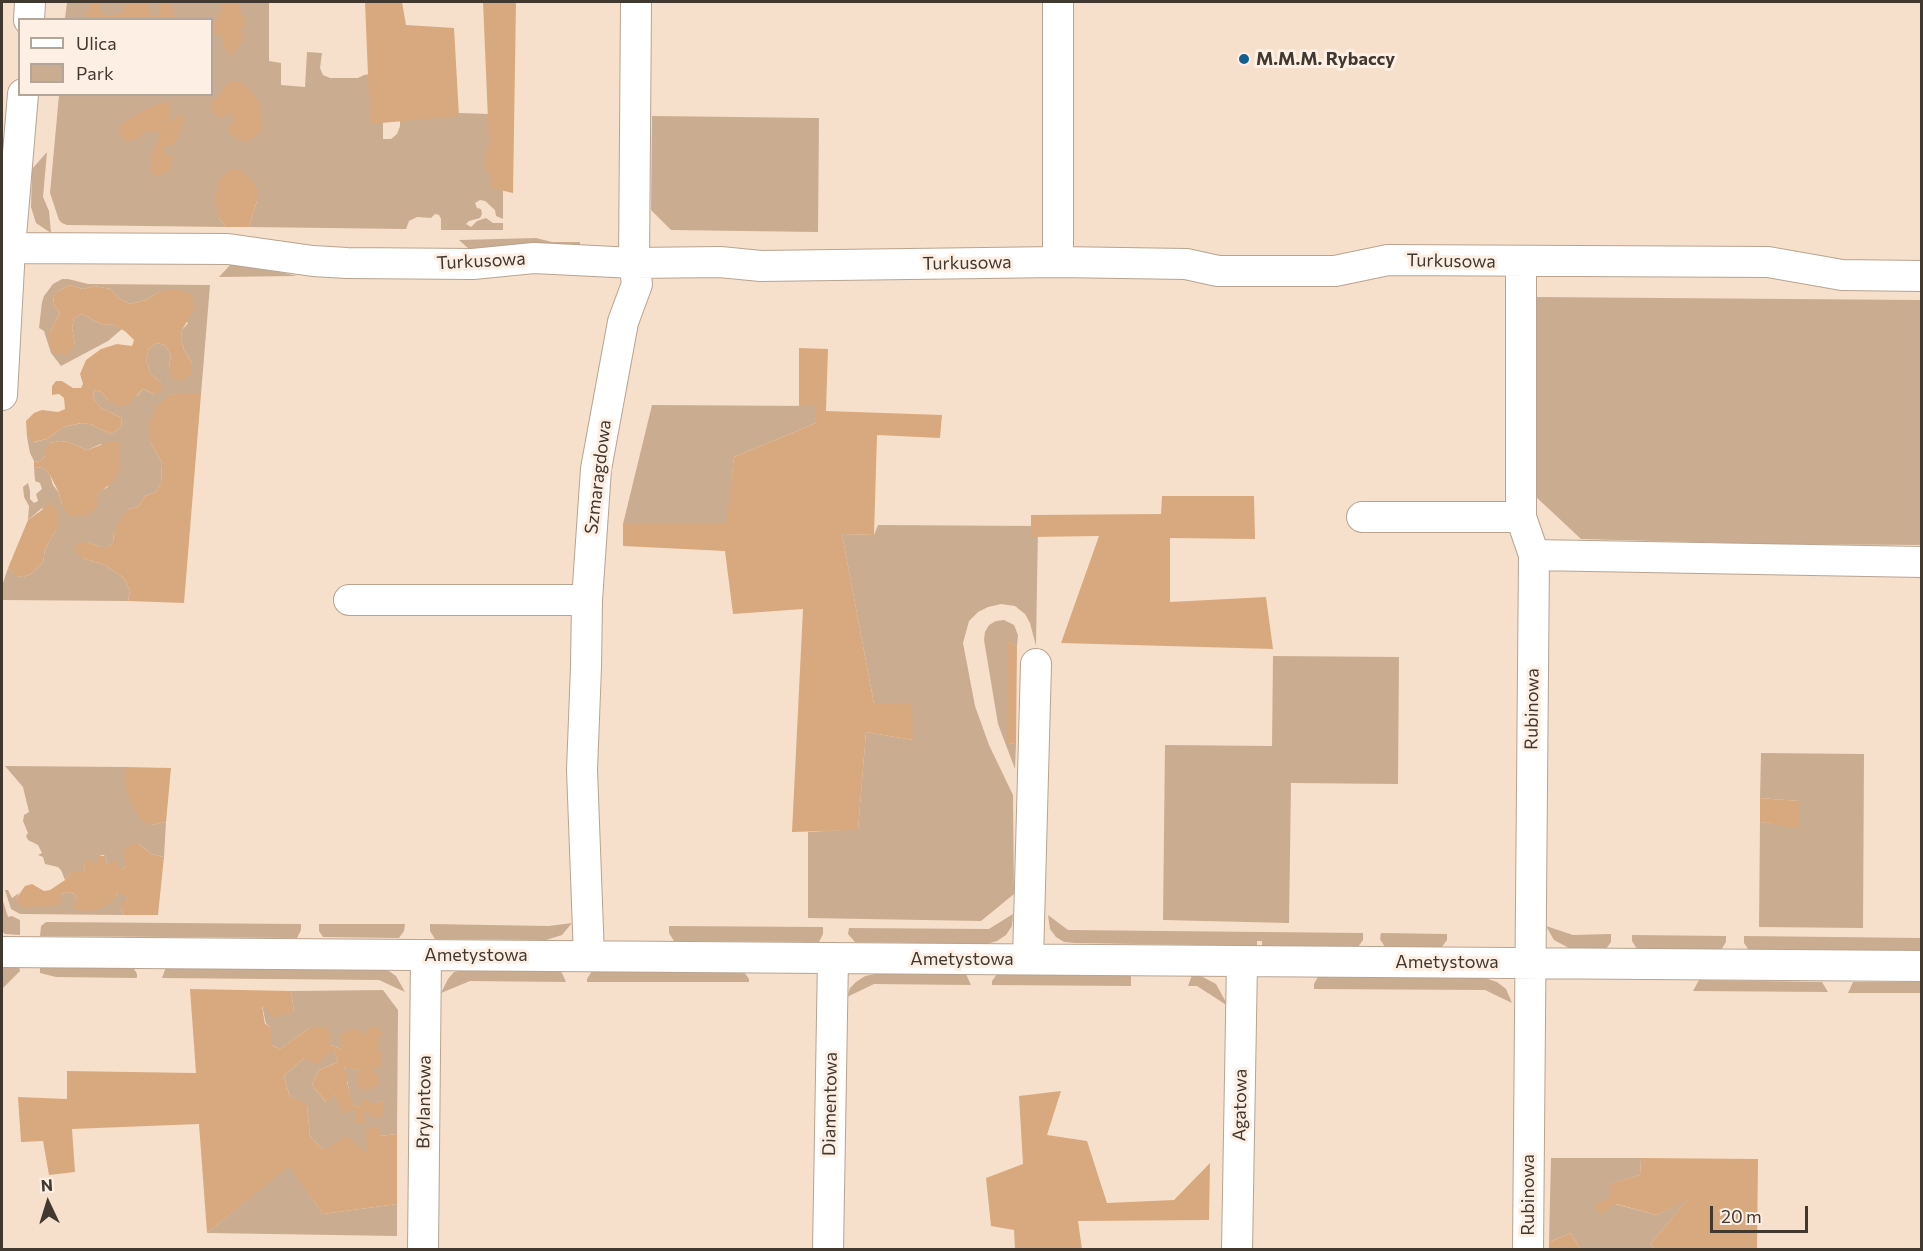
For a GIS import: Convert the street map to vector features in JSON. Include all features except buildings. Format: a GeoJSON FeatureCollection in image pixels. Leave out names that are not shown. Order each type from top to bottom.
{"type":"FeatureCollection","features":[{"type":"Feature","properties":{"kind":"street"},"geometry":{"type":"LineString","coordinates":[[29,18],[30,2]]}},
{"type":"Feature","properties":{"kind":"street","name":"Szmaragdowa"},"geometry":{"type":"LineString","coordinates":[[589,956],[582,770],[587,600],[596,469],[624,322],[636,284],[634,263],[636,2]]}},
{"type":"Feature","properties":{"kind":"street"},"geometry":{"type":"LineString","coordinates":[[1058,2],[1058,262]]}},
{"type":"Feature","properties":{"kind":"street"},"geometry":{"type":"LineString","coordinates":[[2,395],[10,248],[23,96]]}},
{"type":"Feature","properties":{"kind":"street","name":"Turkusowa"},"geometry":{"type":"LineString","coordinates":[[10,248],[228,249],[313,261],[347,263],[473,264],[534,258],[634,263],[720,262],[761,266],[1058,262],[1186,264],[1218,271],[1335,271],[1388,260],[1768,262],[1842,275],[1922,276]]}},
{"type":"Feature","properties":{"kind":"street","name":"Rubinowa"},"geometry":{"type":"LineString","coordinates":[[1521,262],[1521,517],[1534,555],[1528,1250]]}},
{"type":"Feature","properties":{"kind":"street"},"geometry":{"type":"LineString","coordinates":[[1362,517],[1521,517]]}},
{"type":"Feature","properties":{"kind":"street"},"geometry":{"type":"LineString","coordinates":[[1534,555],[1922,562]]}},
{"type":"Feature","properties":{"kind":"street"},"geometry":{"type":"LineString","coordinates":[[349,600],[587,600]]}},
{"type":"Feature","properties":{"kind":"street"},"geometry":{"type":"LineString","coordinates":[[1028,959],[1036,664]]}},
{"type":"Feature","properties":{"kind":"street","name":"Ametystowa"},"geometry":{"type":"LineString","coordinates":[[2,952],[1922,966]]}},
{"type":"Feature","properties":{"kind":"street","name":"Brylantowa"},"geometry":{"type":"LineString","coordinates":[[423,1250],[426,955]]}},
{"type":"Feature","properties":{"kind":"street","name":"Diamentowa"},"geometry":{"type":"LineString","coordinates":[[828,1250],[833,958]]}},
{"type":"Feature","properties":{"kind":"street","name":"Agatowa"},"geometry":{"type":"LineString","coordinates":[[1237,1250],[1242,961]]}},
{"type":"Feature","properties":{"kind":"green space"},"geometry":{"type":"Polygon","coordinates":[[[67,2],[269,2],[269,61],[281,63],[281,85],[305,87],[307,52],[322,53],[320,68],[323,75],[330,78],[358,78],[383,72],[383,139],[391,139],[397,134],[400,126],[400,111],[489,114],[503,177],[503,219],[496,216],[495,210],[485,201],[480,200],[475,203],[477,208],[481,209],[480,218],[466,224],[471,227],[477,221],[486,218],[493,223],[503,223],[503,230],[441,230],[441,219],[435,214],[431,218],[417,217],[409,221],[406,229],[249,227],[257,201],[219,218],[226,227],[67,225],[62,223],[50,193],[59,96],[213,96],[213,18],[65,18],[67,2]]]}},
{"type":"Feature","properties":{"kind":"green space"},"geometry":{"type":"Polygon","coordinates":[[[652,116],[819,118],[818,232],[671,230],[651,210],[652,116]]]}},
{"type":"Feature","properties":{"kind":"green space"},"geometry":{"type":"Polygon","coordinates":[[[47,152],[43,197],[49,211],[51,233],[36,223],[31,207],[32,169],[47,152]]]}},
{"type":"Feature","properties":{"kind":"green space"},"geometry":{"type":"Polygon","coordinates":[[[536,238],[552,242],[580,242],[580,247],[470,250],[459,240],[536,238]]]}},
{"type":"Feature","properties":{"kind":"green space"},"geometry":{"type":"Polygon","coordinates":[[[231,264],[258,267],[297,276],[219,277],[231,264]]]}},
{"type":"Feature","properties":{"kind":"green space"},"geometry":{"type":"Polygon","coordinates":[[[62,279],[88,284],[210,285],[201,394],[169,395],[151,443],[162,463],[161,483],[156,492],[145,496],[138,507],[129,509],[114,533],[113,543],[108,547],[100,547],[88,542],[83,558],[105,565],[124,578],[130,591],[128,601],[2,600],[2,586],[8,568],[17,576],[24,577],[32,573],[43,562],[45,549],[56,530],[42,508],[28,520],[29,506],[24,497],[23,487],[28,483],[30,499],[34,503],[38,501],[36,494],[42,489],[40,483],[35,481],[34,467],[44,468],[50,475],[62,505],[97,497],[100,491],[108,487],[101,444],[87,450],[68,442],[50,443],[40,462],[34,461],[27,437],[34,442],[47,439],[64,427],[82,423],[90,424],[111,434],[121,427],[122,418],[101,408],[94,399],[93,390],[101,392],[108,400],[137,396],[143,389],[154,394],[161,383],[150,373],[146,358],[149,348],[156,343],[165,345],[171,355],[169,368],[192,363],[184,350],[181,338],[182,330],[188,323],[159,292],[146,300],[130,304],[118,298],[111,289],[94,286],[83,289],[70,285],[58,291],[53,298],[60,313],[50,332],[75,345],[72,328],[74,318],[82,314],[103,325],[113,324],[122,329],[108,341],[61,366],[51,353],[44,331],[39,328],[44,296],[53,284],[62,279]]]}},
{"type":"Feature","properties":{"kind":"green space"},"geometry":{"type":"Polygon","coordinates":[[[1534,297],[1921,300],[1921,545],[1581,539],[1534,495],[1534,297]]]}},
{"type":"Feature","properties":{"kind":"green space"},"geometry":{"type":"Polygon","coordinates":[[[652,405],[816,406],[816,423],[734,457],[727,524],[623,524],[652,405]]]}},
{"type":"Feature","properties":{"kind":"green space"},"geometry":{"type":"Polygon","coordinates":[[[878,525],[1038,526],[1036,646],[1030,623],[1025,614],[1015,606],[1001,604],[978,612],[969,621],[963,643],[975,706],[989,745],[1013,795],[1014,894],[981,921],[808,918],[808,832],[858,829],[866,732],[913,740],[874,704],[842,534],[874,535],[878,525]]]}},
{"type":"Feature","properties":{"kind":"green space"},"geometry":{"type":"Polygon","coordinates":[[[1004,620],[1014,625],[1018,635],[1017,646],[1008,641],[1009,743],[1016,744],[1015,769],[998,724],[984,640],[989,625],[1004,620]]]}},
{"type":"Feature","properties":{"kind":"green space"},"geometry":{"type":"Polygon","coordinates":[[[1273,656],[1399,657],[1398,784],[1291,783],[1289,923],[1163,920],[1165,745],[1272,746],[1273,656]]]}},
{"type":"Feature","properties":{"kind":"green space"},"geometry":{"type":"Polygon","coordinates":[[[1761,753],[1864,754],[1863,928],[1759,927],[1760,822],[1800,828],[1800,801],[1760,798],[1761,753]]]}},
{"type":"Feature","properties":{"kind":"green space"},"geometry":{"type":"Polygon","coordinates":[[[5,766],[125,767],[125,785],[152,825],[166,822],[164,857],[151,854],[138,843],[126,858],[126,866],[122,869],[118,867],[117,862],[107,864],[103,855],[99,856],[98,864],[84,864],[85,870],[81,873],[71,872],[65,880],[58,867],[45,864],[43,857],[38,855],[42,853],[38,845],[28,840],[23,821],[24,815],[29,812],[23,787],[5,766]]]}},
{"type":"Feature","properties":{"kind":"green space"},"geometry":{"type":"Polygon","coordinates":[[[5,890],[8,890],[12,898],[19,893],[16,900],[61,895],[66,892],[75,894],[77,899],[109,903],[118,894],[125,894],[127,899],[121,909],[124,915],[20,914],[11,909],[5,890]]]}},
{"type":"Feature","properties":{"kind":"green space"},"geometry":{"type":"Polygon","coordinates":[[[2,898],[8,917],[12,916],[20,920],[20,935],[5,934],[2,931],[2,898]]]}},
{"type":"Feature","properties":{"kind":"green space"},"geometry":{"type":"Polygon","coordinates":[[[1013,914],[1012,926],[1006,935],[987,944],[855,942],[848,934],[849,928],[989,929],[1013,914]]]}},
{"type":"Feature","properties":{"kind":"green space"},"geometry":{"type":"Polygon","coordinates":[[[1048,915],[1068,930],[1363,933],[1363,940],[1358,947],[1262,946],[1262,941],[1257,941],[1257,946],[1075,943],[1064,942],[1056,937],[1050,929],[1048,915]]]}},
{"type":"Feature","properties":{"kind":"green space"},"geometry":{"type":"Polygon","coordinates":[[[46,922],[301,924],[301,930],[297,938],[40,936],[41,926],[46,922]]]}},
{"type":"Feature","properties":{"kind":"green space"},"geometry":{"type":"Polygon","coordinates":[[[572,923],[562,935],[546,940],[435,939],[430,931],[430,924],[549,926],[572,923]]]}},
{"type":"Feature","properties":{"kind":"green space"},"geometry":{"type":"Polygon","coordinates":[[[319,924],[405,924],[404,931],[399,938],[323,937],[319,931],[319,924]]]}},
{"type":"Feature","properties":{"kind":"green space"},"geometry":{"type":"Polygon","coordinates":[[[669,926],[823,927],[823,934],[819,942],[674,941],[669,933],[669,926]]]}},
{"type":"Feature","properties":{"kind":"green space"},"geometry":{"type":"Polygon","coordinates":[[[1546,926],[1573,935],[1611,934],[1611,942],[1606,949],[1569,948],[1554,940],[1546,926]]]}},
{"type":"Feature","properties":{"kind":"green space"},"geometry":{"type":"Polygon","coordinates":[[[1381,933],[1447,934],[1447,940],[1441,948],[1385,947],[1380,939],[1381,933]]]}},
{"type":"Feature","properties":{"kind":"green space"},"geometry":{"type":"Polygon","coordinates":[[[1632,935],[1726,936],[1726,942],[1721,950],[1637,949],[1632,941],[1632,935]]]}},
{"type":"Feature","properties":{"kind":"green space"},"geometry":{"type":"Polygon","coordinates":[[[1744,936],[1921,938],[1921,952],[1748,949],[1744,943],[1744,936]]]}},
{"type":"Feature","properties":{"kind":"green space"},"geometry":{"type":"Polygon","coordinates":[[[19,966],[20,971],[3,988],[2,968],[19,966]]]}},
{"type":"Feature","properties":{"kind":"green space"},"geometry":{"type":"Polygon","coordinates":[[[40,967],[133,967],[137,978],[56,977],[40,973],[40,967]]]}},
{"type":"Feature","properties":{"kind":"green space"},"geometry":{"type":"Polygon","coordinates":[[[166,967],[380,969],[396,976],[405,992],[379,980],[162,978],[166,967]]]}},
{"type":"Feature","properties":{"kind":"green space"},"geometry":{"type":"Polygon","coordinates":[[[462,970],[561,971],[566,982],[470,981],[441,993],[454,972],[462,970]]]}},
{"type":"Feature","properties":{"kind":"green space"},"geometry":{"type":"Polygon","coordinates":[[[592,971],[744,972],[749,982],[587,982],[592,971]]]}},
{"type":"Feature","properties":{"kind":"green space"},"geometry":{"type":"Polygon","coordinates":[[[875,974],[966,974],[971,985],[874,984],[847,997],[850,988],[856,982],[865,976],[875,974]]]}},
{"type":"Feature","properties":{"kind":"green space"},"geometry":{"type":"Polygon","coordinates":[[[997,974],[1131,975],[1131,986],[992,985],[997,974]]]}},
{"type":"Feature","properties":{"kind":"green space"},"geometry":{"type":"Polygon","coordinates":[[[1192,975],[1201,976],[1216,984],[1228,1006],[1197,986],[1188,986],[1192,975]]]}},
{"type":"Feature","properties":{"kind":"green space"},"geometry":{"type":"Polygon","coordinates":[[[1318,977],[1485,978],[1497,982],[1506,989],[1512,1003],[1485,990],[1314,989],[1318,977]]]}},
{"type":"Feature","properties":{"kind":"green space"},"geometry":{"type":"Polygon","coordinates":[[[1699,980],[1822,982],[1828,992],[1693,991],[1699,980]]]}},
{"type":"Feature","properties":{"kind":"green space"},"geometry":{"type":"Polygon","coordinates":[[[1853,982],[1921,982],[1921,993],[1848,993],[1853,982]]]}},
{"type":"Feature","properties":{"kind":"green space"},"geometry":{"type":"Polygon","coordinates":[[[383,990],[398,1010],[397,1134],[380,1136],[380,1126],[368,1154],[323,1150],[310,1136],[307,1105],[290,1097],[284,1076],[304,1058],[334,1049],[338,1062],[319,1070],[312,1085],[326,1102],[335,1095],[355,1109],[368,1110],[384,1101],[359,1108],[352,1104],[344,1066],[359,1070],[373,1068],[377,1051],[363,1034],[341,1049],[330,1045],[308,1029],[280,1049],[271,1045],[271,1027],[266,1024],[262,1005],[294,1011],[291,991],[383,990]]]}},
{"type":"Feature","properties":{"kind":"green space"},"geometry":{"type":"Polygon","coordinates":[[[1551,1158],[1641,1158],[1640,1175],[1611,1184],[1615,1204],[1657,1215],[1690,1197],[1651,1243],[1654,1249],[1580,1249],[1571,1233],[1549,1242],[1551,1158]]]}},
{"type":"Feature","properties":{"kind":"green space"},"geometry":{"type":"Polygon","coordinates":[[[289,1165],[323,1214],[397,1204],[397,1236],[207,1233],[289,1165]]]}},
{"type":"Feature","properties":{"kind":"shaded area"},"geometry":{"type":"Polygon","coordinates":[[[91,2],[103,2],[100,4],[100,11],[105,16],[113,16],[122,12],[128,2],[147,2],[152,17],[159,15],[158,2],[171,2],[175,18],[86,18],[91,2]]]}},
{"type":"Feature","properties":{"kind":"shaded area"},"geometry":{"type":"Polygon","coordinates":[[[221,2],[239,2],[241,15],[245,17],[246,26],[242,28],[243,40],[233,54],[229,55],[223,38],[218,34],[213,37],[213,22],[221,11],[221,2]]]}},
{"type":"Feature","properties":{"kind":"shaded area"},"geometry":{"type":"Polygon","coordinates":[[[365,2],[402,2],[406,25],[454,28],[459,116],[370,124],[365,2]]]}},
{"type":"Feature","properties":{"kind":"shaded area"},"geometry":{"type":"Polygon","coordinates":[[[483,2],[516,2],[513,193],[491,188],[490,174],[486,170],[485,161],[489,144],[483,2]]]}},
{"type":"Feature","properties":{"kind":"shaded area"},"geometry":{"type":"Polygon","coordinates":[[[232,82],[240,82],[252,91],[259,102],[263,120],[261,132],[247,142],[235,138],[228,130],[234,118],[233,113],[228,113],[224,118],[215,115],[212,108],[211,100],[219,98],[224,86],[232,82]]]}},
{"type":"Feature","properties":{"kind":"shaded area"},"geometry":{"type":"Polygon","coordinates":[[[169,102],[171,109],[168,123],[181,114],[185,119],[175,144],[165,146],[164,154],[173,156],[170,170],[157,177],[151,171],[152,155],[161,132],[145,131],[138,139],[126,142],[120,134],[120,126],[137,114],[160,103],[169,102]]]}},
{"type":"Feature","properties":{"kind":"shaded area"},"geometry":{"type":"Polygon","coordinates":[[[232,169],[240,169],[257,188],[257,201],[249,227],[226,227],[219,218],[215,198],[218,185],[222,176],[232,169]]]}},
{"type":"Feature","properties":{"kind":"shaded area"},"geometry":{"type":"Polygon","coordinates":[[[70,285],[83,289],[94,286],[111,289],[118,298],[130,304],[146,300],[159,292],[176,289],[192,294],[195,308],[182,330],[181,338],[184,350],[192,363],[192,374],[181,381],[172,377],[169,368],[171,355],[165,345],[156,343],[149,348],[146,358],[150,373],[161,383],[162,390],[154,394],[143,389],[127,406],[118,405],[108,400],[101,392],[93,390],[94,399],[101,408],[122,418],[121,427],[111,434],[90,424],[81,423],[64,427],[47,439],[33,442],[27,437],[26,421],[34,413],[42,410],[58,412],[65,409],[64,398],[59,394],[52,395],[52,386],[56,381],[62,381],[73,388],[81,388],[83,384],[80,374],[86,360],[101,349],[117,344],[132,346],[134,340],[113,324],[103,325],[82,314],[74,318],[72,328],[75,345],[68,355],[55,354],[48,343],[50,332],[60,313],[54,304],[53,297],[58,291],[70,285]]]}},
{"type":"Feature","properties":{"kind":"shaded area"},"geometry":{"type":"Polygon","coordinates":[[[799,348],[828,349],[826,411],[942,415],[940,438],[877,435],[874,535],[842,534],[874,704],[912,703],[913,740],[866,732],[858,830],[792,832],[803,609],[733,614],[725,551],[623,546],[623,524],[726,524],[734,457],[816,423],[816,406],[799,406],[799,348]]]}},
{"type":"Feature","properties":{"kind":"shaded area"},"geometry":{"type":"Polygon","coordinates":[[[201,394],[184,603],[128,601],[130,591],[124,578],[105,565],[83,558],[76,552],[76,547],[78,543],[88,542],[100,547],[108,547],[113,543],[114,533],[121,518],[129,509],[138,507],[145,496],[156,492],[161,483],[162,463],[151,443],[149,424],[157,406],[169,395],[201,394]]]}},
{"type":"Feature","properties":{"kind":"shaded area"},"geometry":{"type":"Polygon","coordinates":[[[112,441],[119,442],[120,466],[114,481],[100,492],[97,497],[97,507],[90,514],[69,516],[50,475],[44,468],[34,467],[34,461],[40,462],[50,443],[68,442],[87,450],[112,441]]]}},
{"type":"Feature","properties":{"kind":"shaded area"},"geometry":{"type":"Polygon","coordinates":[[[1162,496],[1254,496],[1255,539],[1170,538],[1170,602],[1266,597],[1273,649],[1061,643],[1099,536],[1031,537],[1031,515],[1161,514],[1162,496]]]}},
{"type":"Feature","properties":{"kind":"shaded area"},"geometry":{"type":"Polygon","coordinates":[[[50,504],[56,508],[59,517],[56,530],[45,549],[43,562],[32,573],[24,577],[16,576],[8,568],[28,520],[50,504]]]}},
{"type":"Feature","properties":{"kind":"shaded area"},"geometry":{"type":"Polygon","coordinates":[[[1007,640],[1017,646],[1016,744],[1008,743],[1007,640]]]}},
{"type":"Feature","properties":{"kind":"shaded area"},"geometry":{"type":"Polygon","coordinates":[[[125,767],[171,768],[166,822],[152,825],[142,821],[131,802],[125,785],[125,767]]]}},
{"type":"Feature","properties":{"kind":"shaded area"},"geometry":{"type":"Polygon","coordinates":[[[1760,798],[1800,801],[1800,829],[1760,822],[1760,798]]]}},
{"type":"Feature","properties":{"kind":"shaded area"},"geometry":{"type":"Polygon","coordinates":[[[138,843],[151,854],[164,857],[158,915],[124,915],[121,904],[127,899],[124,894],[118,894],[110,903],[96,910],[85,911],[75,910],[77,899],[75,894],[66,892],[61,895],[58,906],[20,906],[16,899],[25,886],[32,884],[44,891],[50,890],[65,880],[71,872],[85,870],[86,861],[90,859],[97,864],[99,856],[105,856],[107,864],[116,860],[122,869],[126,866],[124,851],[127,846],[138,843]]]}},
{"type":"Feature","properties":{"kind":"shaded area"},"geometry":{"type":"Polygon","coordinates":[[[190,989],[291,991],[294,1011],[276,1018],[262,1006],[265,1024],[271,1027],[271,1045],[280,1049],[308,1029],[328,1026],[330,1045],[341,1049],[340,1034],[355,1028],[363,1034],[370,1027],[382,1029],[377,1050],[382,1051],[381,1065],[373,1069],[379,1077],[379,1085],[364,1091],[357,1083],[359,1070],[344,1067],[348,1075],[347,1082],[353,1104],[359,1108],[362,1099],[368,1099],[370,1104],[384,1101],[384,1116],[372,1118],[368,1111],[364,1111],[365,1124],[356,1124],[355,1109],[343,1114],[335,1095],[327,1103],[312,1085],[319,1070],[338,1062],[334,1050],[317,1064],[304,1058],[284,1076],[290,1097],[307,1104],[310,1136],[323,1150],[347,1136],[367,1153],[366,1129],[380,1126],[380,1136],[397,1134],[397,1204],[323,1214],[289,1166],[207,1233],[199,1124],[72,1129],[75,1172],[49,1175],[43,1141],[21,1142],[18,1097],[67,1099],[67,1071],[196,1073],[190,989]]]}},
{"type":"Feature","properties":{"kind":"shaded area"},"geometry":{"type":"Polygon","coordinates":[[[1061,1091],[1047,1135],[1087,1141],[1107,1203],[1174,1200],[1210,1163],[1209,1220],[1078,1221],[1082,1249],[1015,1249],[1014,1230],[991,1226],[986,1178],[1023,1164],[1019,1096],[1061,1091]]]}},
{"type":"Feature","properties":{"kind":"shaded area"},"geometry":{"type":"Polygon","coordinates":[[[1641,1158],[1758,1159],[1757,1249],[1654,1249],[1651,1243],[1688,1199],[1657,1215],[1616,1204],[1600,1215],[1594,1205],[1611,1197],[1610,1184],[1640,1175],[1641,1158]]]}},
{"type":"Feature","properties":{"kind":"shaded area"},"geometry":{"type":"Polygon","coordinates":[[[1571,1233],[1580,1249],[1549,1249],[1549,1242],[1571,1233]]]}},
{"type":"Feature","properties":{"kind":"place","name":"M.M.M. Rybaccy"},"geometry":{"type":"Point","coordinates":[1244,59]}}]}
